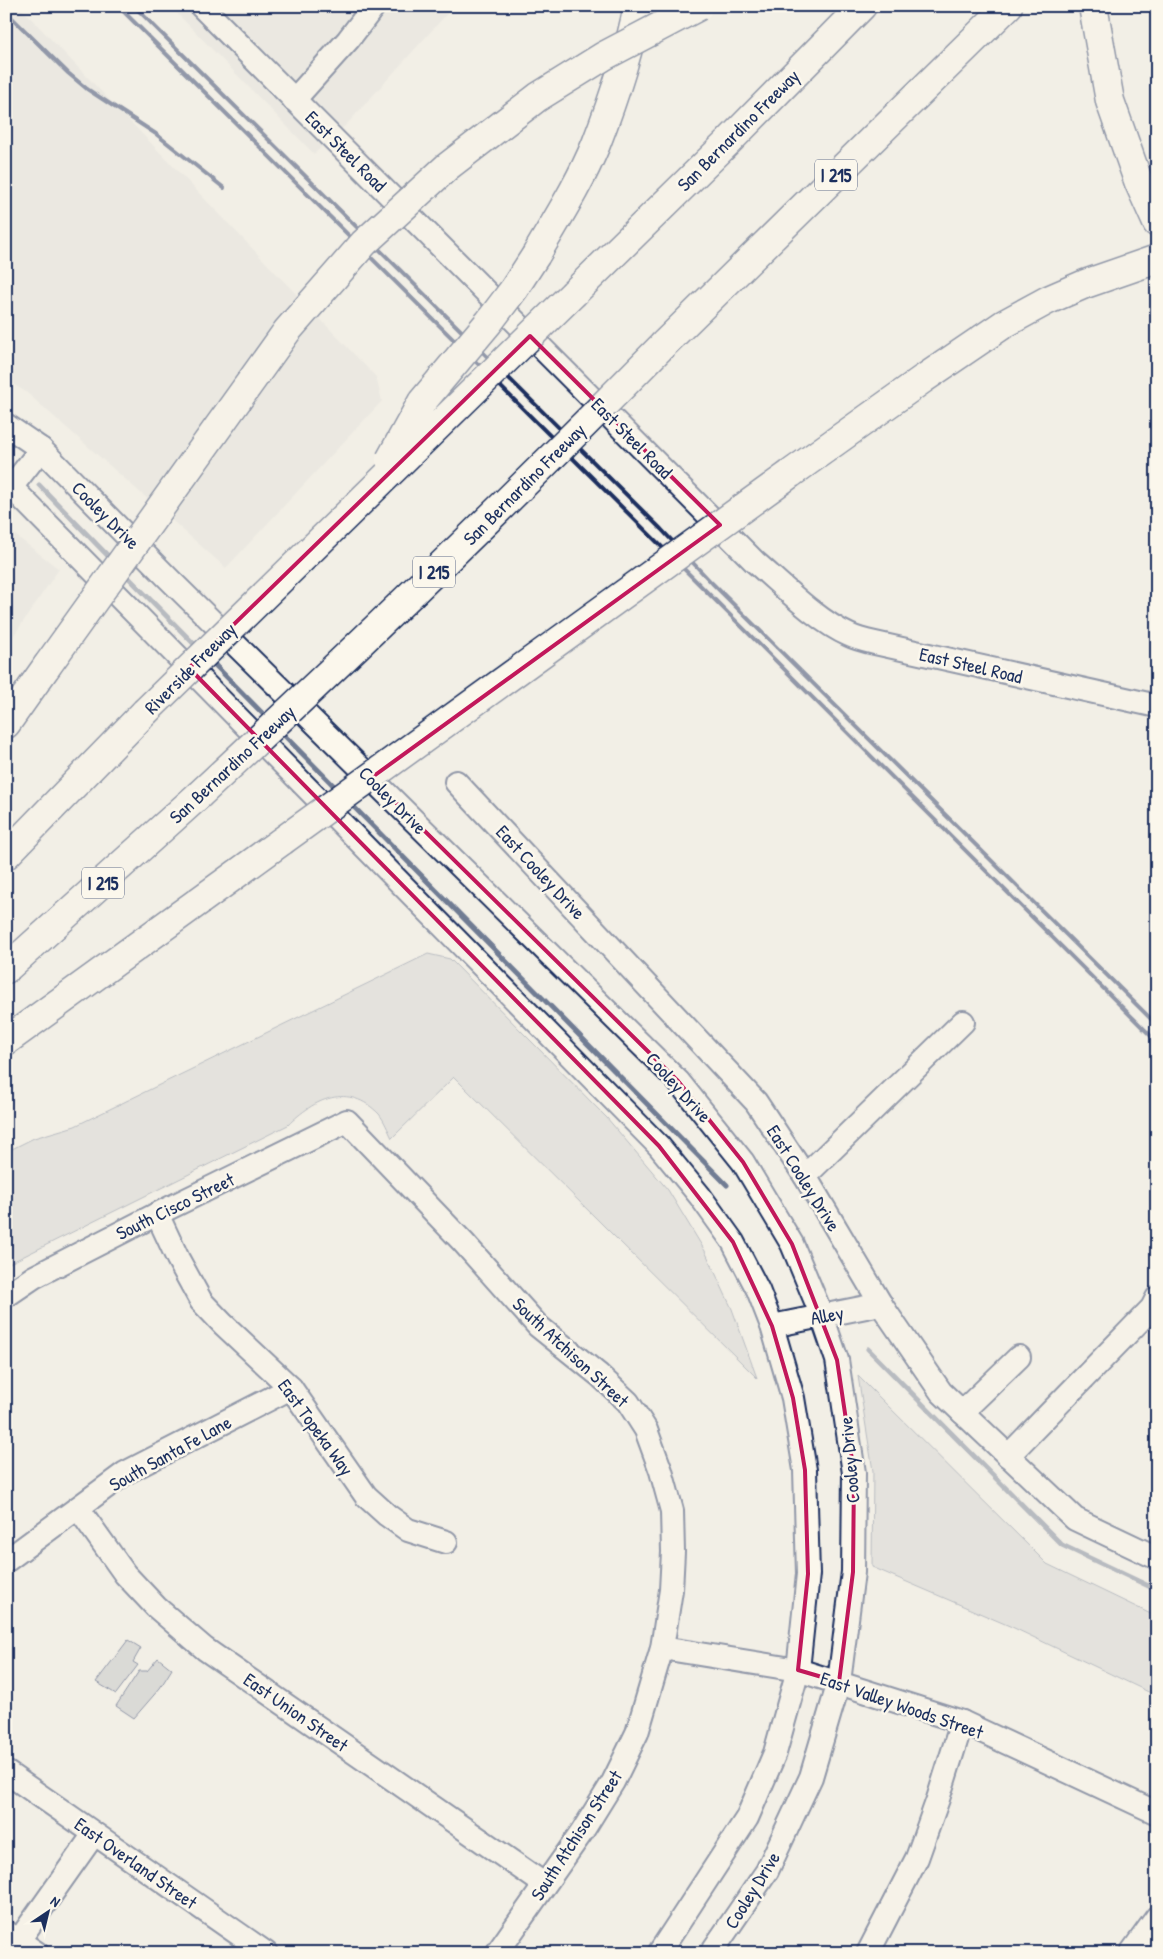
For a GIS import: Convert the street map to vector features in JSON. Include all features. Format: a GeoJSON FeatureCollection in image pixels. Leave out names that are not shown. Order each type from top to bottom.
{"type":"FeatureCollection","features":[{"type":"Feature","properties":{"kind":"highway"},"geometry":{"type":"LineString","coordinates":[[378,484],[422,402],[514,289],[568,201],[595,146],[619,78],[638,6]]}},
{"type":"Feature","properties":{"kind":"highway"},"geometry":{"type":"LineString","coordinates":[[6,724],[287,331],[364,243],[447,167],[538,97],[604,56],[699,6]]}},
{"type":"Feature","properties":{"kind":"highway","name":"San Bernardino Freeway"},"geometry":{"type":"LineString","coordinates":[[378,484],[727,143],[862,6]]}},
{"type":"Feature","properties":{"kind":"highway","name":"San Bernardino Freeway"},"geometry":{"type":"LineString","coordinates":[[6,969],[199,795],[322,680],[509,500],[664,344],[1008,6]]}},
{"type":"Feature","properties":{"kind":"highway"},"geometry":{"type":"LineString","coordinates":[[1093,6],[1110,101],[1139,183],[1157,223]]}},
{"type":"Feature","properties":{"kind":"highway"},"geometry":{"type":"LineString","coordinates":[[6,1041],[790,474],[1004,324],[1067,291],[1101,277],[1157,259]]}},
{"type":"Feature","properties":{"kind":"highway","name":"Riverside Freeway"},"geometry":{"type":"LineString","coordinates":[[6,855],[145,712],[378,484]]}},
{"type":"Feature","properties":{"kind":"street","name":"East Steel Road"},"geometry":{"type":"LineString","coordinates":[[200,6],[756,562],[793,596],[825,620],[848,635],[875,643],[1157,706]]}},
{"type":"Feature","properties":{"kind":"street"},"geometry":{"type":"LineString","coordinates":[[294,100],[348,40],[374,6]]}},
{"type":"Feature","properties":{"kind":"street","name":"Cooley Drive"},"geometry":{"type":"LineString","coordinates":[[6,424],[41,449],[168,578],[678,1081],[748,1170],[792,1244],[822,1316],[836,1360],[854,1473],[853,1572],[839,1682],[811,1777],[767,1872],[711,1953]]}},
{"type":"Feature","properties":{"kind":"street"},"geometry":{"type":"LineString","coordinates":[[41,449],[8,488],[659,1146],[700,1196],[733,1242],[758,1290],[772,1326],[793,1398],[805,1470],[808,1574],[798,1670],[775,1753],[746,1818],[660,1953]]}},
{"type":"Feature","properties":{"kind":"street","name":"East Cooley Drive"},"geometry":{"type":"LineString","coordinates":[[456,782],[756,1102],[805,1176],[881,1304],[941,1392],[1075,1519],[1157,1558]]}},
{"type":"Feature","properties":{"kind":"street"},"geometry":{"type":"LineString","coordinates":[[805,1176],[963,1022]]}},
{"type":"Feature","properties":{"kind":"street","name":"South Cisco Street"},"geometry":{"type":"LineString","coordinates":[[6,1296],[34,1277],[157,1214],[347,1121]]}},
{"type":"Feature","properties":{"kind":"street","name":"South Atchison Street"},"geometry":{"type":"LineString","coordinates":[[347,1121],[463,1242],[538,1326],[599,1375],[628,1402],[646,1430],[661,1471],[672,1511],[673,1552],[671,1590],[662,1648],[637,1733],[613,1782],[582,1832],[497,1953]]}},
{"type":"Feature","properties":{"kind":"street","name":"East Topeka Way"},"geometry":{"type":"LineString","coordinates":[[157,1214],[178,1259],[201,1301],[291,1388],[366,1496],[408,1530],[446,1542]]}},
{"type":"Feature","properties":{"kind":"street"},"geometry":{"type":"LineString","coordinates":[[1008,1456],[1152,1308],[1157,1298]]}},
{"type":"Feature","properties":{"kind":"street","name":"Alley"},"geometry":{"type":"LineString","coordinates":[[772,1326],[881,1304]]}},
{"type":"Feature","properties":{"kind":"street"},"geometry":{"type":"LineString","coordinates":[[962,1412],[1019,1357]]}},
{"type":"Feature","properties":{"kind":"street","name":"South Santa Fe Lane"},"geometry":{"type":"LineString","coordinates":[[6,1561],[125,1474],[291,1388]]}},
{"type":"Feature","properties":{"kind":"street","name":"East Union Street"},"geometry":{"type":"LineString","coordinates":[[78,1508],[125,1574],[156,1607],[205,1649],[544,1884]]}},
{"type":"Feature","properties":{"kind":"street","name":"East Valley Woods Street"},"geometry":{"type":"LineString","coordinates":[[662,1648],[798,1670],[962,1722],[1157,1813]]}},
{"type":"Feature","properties":{"kind":"street"},"geometry":{"type":"LineString","coordinates":[[868,1953],[917,1858],[962,1722]]}},
{"type":"Feature","properties":{"kind":"street","name":"East Overland Street"},"geometry":{"type":"LineString","coordinates":[[6,1772],[266,1953]]}},
{"type":"Feature","properties":{"kind":"street"},"geometry":{"type":"LineString","coordinates":[[37,1953],[11,1942],[94,1834]]}},
{"type":"Feature","properties":{"kind":"street"},"geometry":{"type":"LineString","coordinates":[[1131,1953],[1157,1917]]}},
{"type":"Feature","properties":{"kind":"highlighted area"},"geometry":{"type":"Polygon","coordinates":[[[530,336],[720,525],[371,778],[678,1081],[743,1162],[792,1244],[837,1360],[854,1473],[853,1572],[839,1682],[798,1670],[808,1574],[805,1470],[793,1398],[772,1326],[733,1242],[659,1146],[189,668],[530,336]]]}},
{"type":"Feature","properties":{"kind":"shaded area"},"geometry":{"type":"Polygon","coordinates":[[[6,6],[19,6],[376,377],[382,401],[226,568],[26,392],[6,380],[6,6]]]}},
{"type":"Feature","properties":{"kind":"shaded area"},"geometry":{"type":"Polygon","coordinates":[[[170,6],[454,6],[348,123],[314,154],[170,6]]]}},
{"type":"Feature","properties":{"kind":"shaded area"},"geometry":{"type":"Polygon","coordinates":[[[6,528],[59,569],[6,647],[6,528]]]}},
{"type":"Feature","properties":{"kind":"shaded area"},"geometry":{"type":"Polygon","coordinates":[[[428,954],[450,959],[607,1118],[668,1190],[705,1251],[732,1309],[757,1378],[454,1077],[392,1138],[381,1116],[367,1104],[355,1099],[332,1098],[309,1108],[288,1125],[6,1265],[6,1152],[34,1138],[75,1126],[428,954]]]}},
{"type":"Feature","properties":{"kind":"shaded area"},"geometry":{"type":"Polygon","coordinates":[[[858,1376],[1047,1564],[1157,1617],[1157,1696],[1012,1627],[872,1567],[873,1471],[858,1376]]]}},
{"type":"Feature","properties":{"kind":"building"},"geometry":{"type":"Polygon","coordinates":[[[128,1640],[141,1648],[133,1662],[138,1665],[116,1694],[96,1682],[128,1640]]]}},
{"type":"Feature","properties":{"kind":"building"},"geometry":{"type":"Polygon","coordinates":[[[158,1658],[172,1669],[160,1688],[134,1718],[116,1706],[139,1671],[147,1671],[158,1658]]]}},
{"type":"Feature","properties":{"kind":"waterway"},"geometry":{"type":"LineString","coordinates":[[39,485],[113,561]]}},
{"type":"Feature","properties":{"kind":"waterway"},"geometry":{"type":"LineString","coordinates":[[124,573],[199,649]]}},
{"type":"Feature","properties":{"kind":"waterway"},"geometry":{"type":"LineString","coordinates":[[210,660],[269,720]]}},
{"type":"Feature","properties":{"kind":"waterway"},"geometry":{"type":"LineString","coordinates":[[280,731],[339,791]]}},
{"type":"Feature","properties":{"kind":"waterway"},"geometry":{"type":"LineString","coordinates":[[350,803],[727,1185]]}},
{"type":"Feature","properties":{"kind":"waterway"},"geometry":{"type":"LineString","coordinates":[[868,1349],[1062,1545],[1157,1590]]}},
{"type":"Feature","properties":{"kind":"railway"},"geometry":{"type":"LineString","coordinates":[[118,6],[1157,1042]]}},
{"type":"Feature","properties":{"kind":"railway"},"geometry":{"type":"LineString","coordinates":[[134,6],[1157,1025]]}},
{"type":"Feature","properties":{"kind":"railway"},"geometry":{"type":"LineString","coordinates":[[6,12],[87,89],[156,134],[224,188]]}}]}
